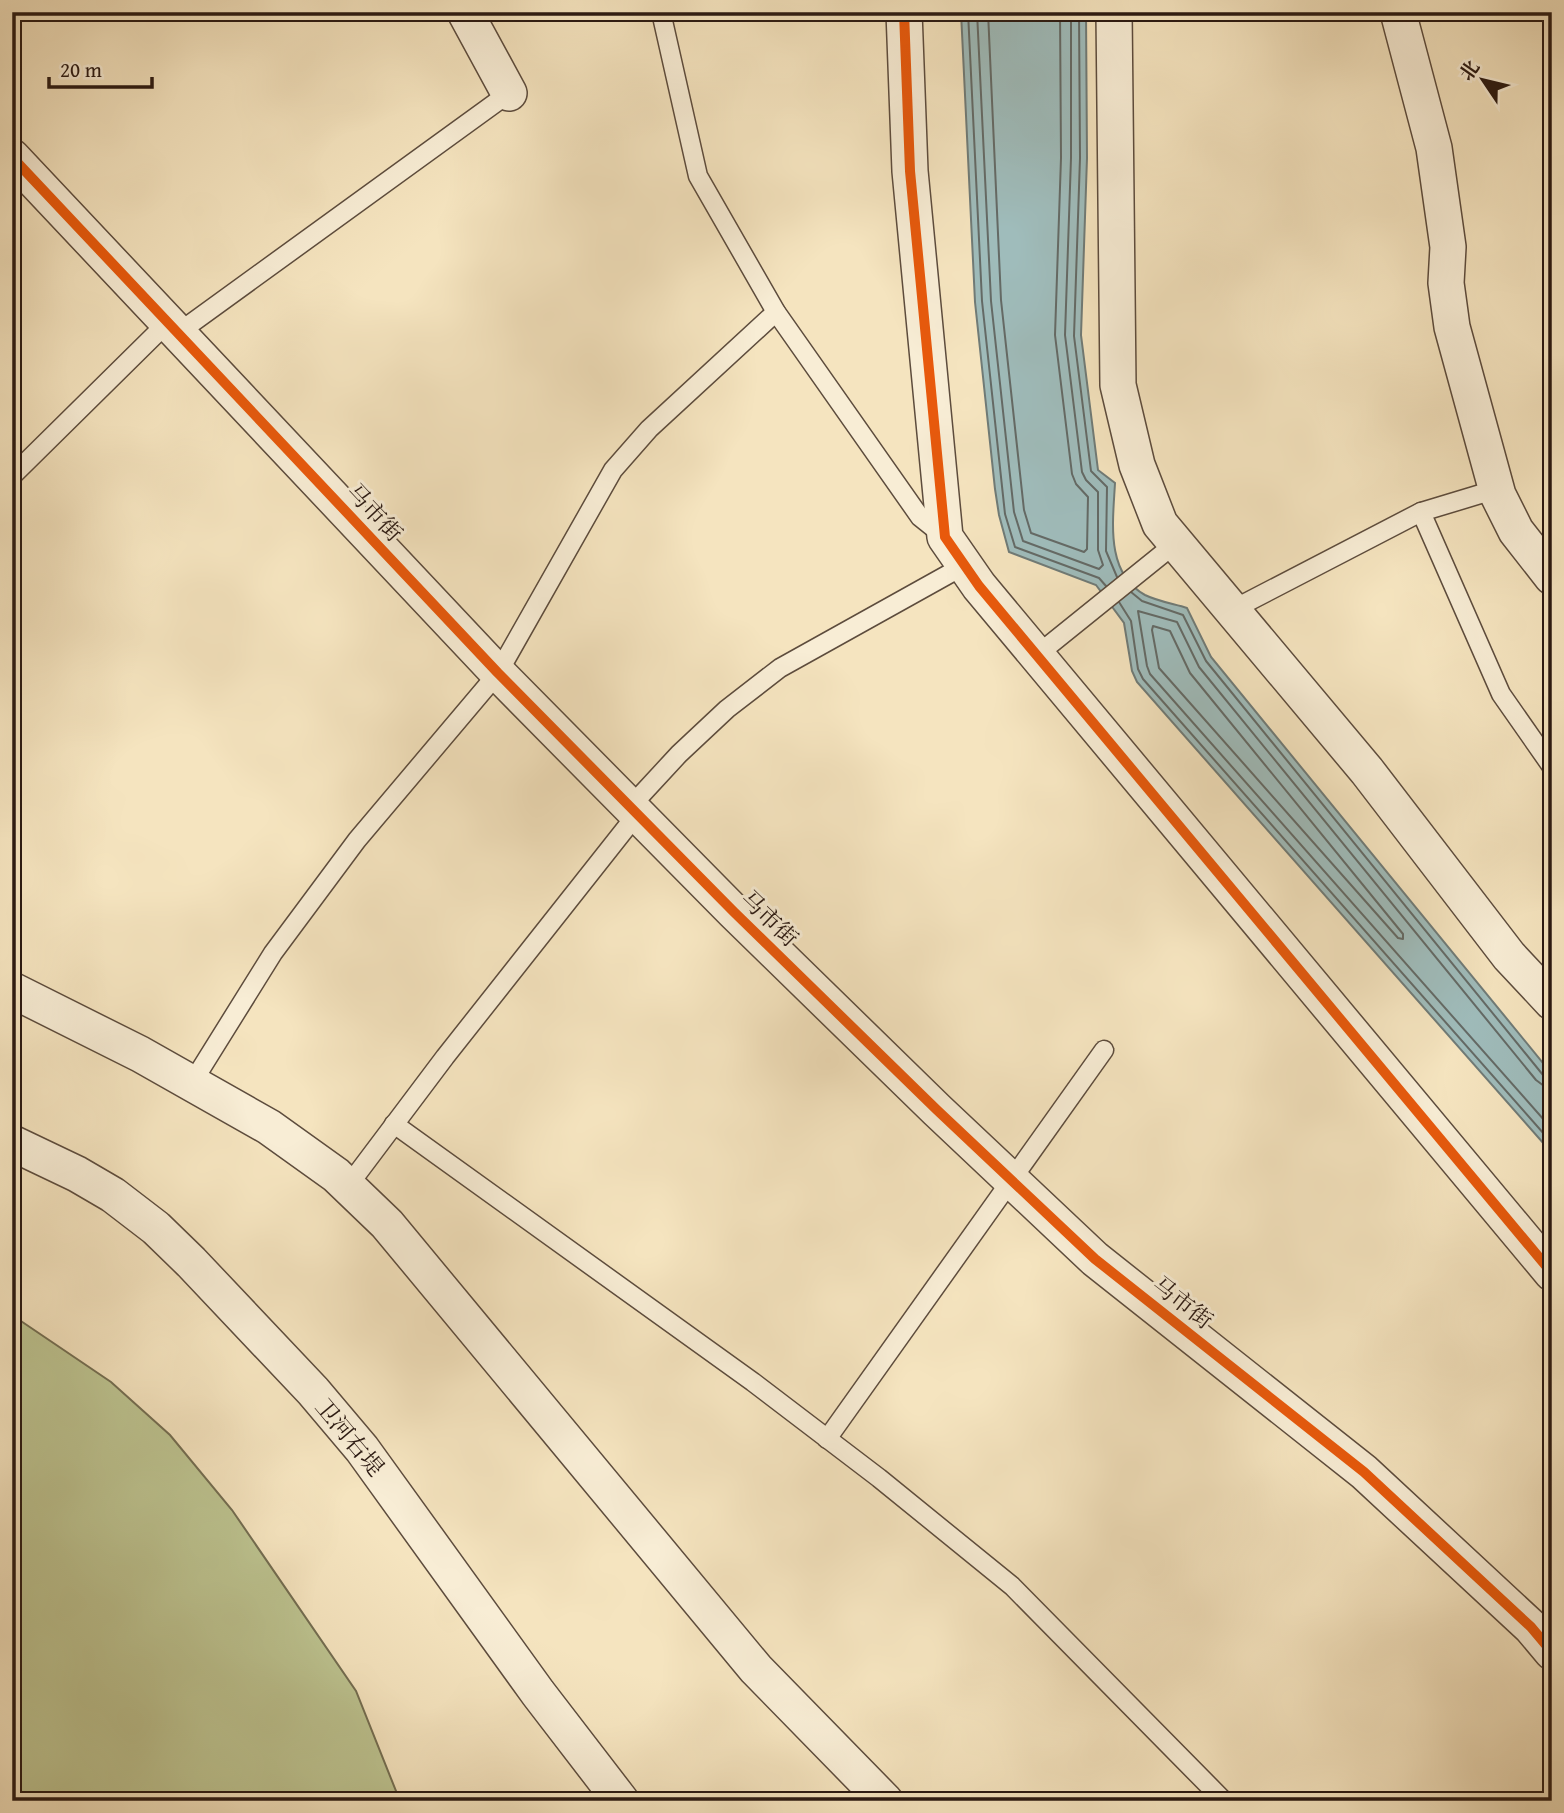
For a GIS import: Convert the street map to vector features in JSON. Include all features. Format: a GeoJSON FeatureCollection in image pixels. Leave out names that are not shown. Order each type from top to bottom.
{"type":"FeatureCollection","features":[{"type":"Feature","properties":{"kind":"street"},"geometry":{"type":"LineString","coordinates":[[465,12],[509,93]]}},
{"type":"Feature","properties":{"kind":"street"},"geometry":{"type":"LineString","coordinates":[[904,12],[910,171],[945,537],[1037,655],[1552,1273]]}},
{"type":"Feature","properties":{"kind":"street"},"geometry":{"type":"LineString","coordinates":[[1114,12],[1118,385],[1137,465],[1160,524],[1367,771],[1509,956],[1552,1002]]}},
{"type":"Feature","properties":{"kind":"street"},"geometry":{"type":"LineString","coordinates":[[1398,12],[1434,148],[1448,247],[1446,283],[1452,327],[1497,489],[1516,531],[1552,578]]}},
{"type":"Feature","properties":{"kind":"street","name":"马市街"},"geometry":{"type":"LineString","coordinates":[[12,157],[498,673],[753,931],[1095,1259],[1364,1472],[1531,1627],[1552,1652]]}},
{"type":"Feature","properties":{"kind":"street"},"geometry":{"type":"LineString","coordinates":[[12,990],[140,1054],[269,1127],[348,1186],[387,1224],[756,1669],[885,1801]]}},
{"type":"Feature","properties":{"kind":"street","name":"卫河右堤"},"geometry":{"type":"LineString","coordinates":[[12,1143],[77,1174],[113,1195],[156,1228],[313,1391],[388,1482],[538,1693],[621,1801]]}},
{"type":"Feature","properties":{"kind":"lane"},"geometry":{"type":"LineString","coordinates":[[661,12],[698,176],[776,312],[920,517],[945,537]]}},
{"type":"Feature","properties":{"kind":"lane"},"geometry":{"type":"LineString","coordinates":[[12,476],[173,328],[509,93]]}},
{"type":"Feature","properties":{"kind":"lane"},"geometry":{"type":"LineString","coordinates":[[192,1083],[280,943],[357,840],[498,673],[613,470],[649,429],[776,312]]}},
{"type":"Feature","properties":{"kind":"lane"},"geometry":{"type":"LineString","coordinates":[[1232,610],[1421,512],[1497,489]]}},
{"type":"Feature","properties":{"kind":"lane"},"geometry":{"type":"LineString","coordinates":[[1421,512],[1501,694],[1552,767]]}},
{"type":"Feature","properties":{"kind":"lane"},"geometry":{"type":"LineString","coordinates":[[1037,655],[1176,544]]}},
{"type":"Feature","properties":{"kind":"lane"},"geometry":{"type":"LineString","coordinates":[[348,1186],[633,810],[679,754],[727,709],[780,668],[965,565]]}},
{"type":"Feature","properties":{"kind":"lane"},"geometry":{"type":"LineString","coordinates":[[827,1438],[1104,1050]]}},
{"type":"Feature","properties":{"kind":"lane"},"geometry":{"type":"LineString","coordinates":[[394,1124],[827,1438],[1012,1586],[1224,1801]]}},
{"type":"Feature","properties":{"kind":"green space"},"geometry":{"type":"Polygon","coordinates":[[[12,1315],[111,1382],[170,1435],[232,1510],[356,1691],[400,1801],[12,1801],[12,1315]]]}},
{"type":"Feature","properties":{"kind":"water"},"geometry":{"type":"Polygon","coordinates":[[[961,12],[1086,12],[1087,158],[1081,335],[1098,470],[1115,483],[1114,545],[1123,574],[1145,595],[1187,608],[1211,657],[1552,1074],[1552,1153],[1137,682],[1132,671],[1124,623],[1096,585],[1009,552],[995,489],[975,302],[961,12]]]}},
{"type":"Feature","properties":{"kind":"cycle path"},"geometry":{"type":"LineString","coordinates":[[904,12],[910,171],[945,537],[979,586],[1552,1273]]}},
{"type":"Feature","properties":{"kind":"cycle path"},"geometry":{"type":"LineString","coordinates":[[12,157],[498,673],[734,912],[937,1110],[1095,1259],[1364,1472],[1531,1627],[1552,1652]]}}]}
